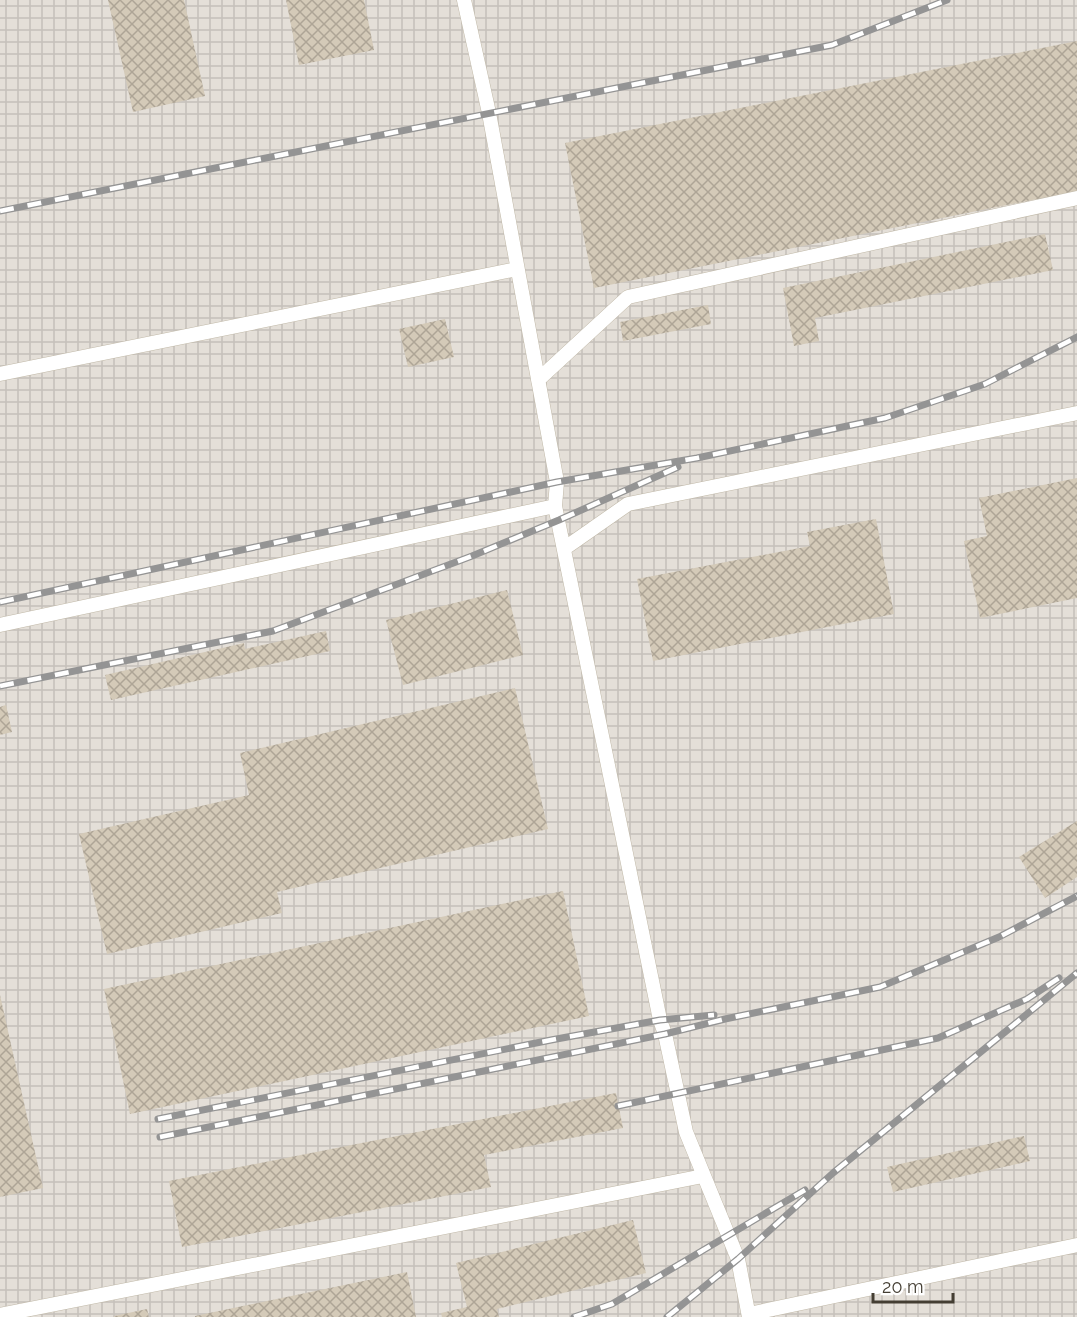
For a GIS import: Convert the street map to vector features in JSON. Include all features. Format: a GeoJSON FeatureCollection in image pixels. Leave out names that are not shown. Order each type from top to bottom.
{"type":"FeatureCollection","features":[{"type":"Feature","properties":{"kind":"lane"},"geometry":{"type":"LineString","coordinates":[[464,0],[489,113],[557,482],[555,506],[660,1020],[686,1132],[738,1259],[749,1315],[1077,1245]]}},
{"type":"Feature","properties":{"kind":"lane"},"geometry":{"type":"LineString","coordinates":[[538,380],[628,297],[1077,198]]}},
{"type":"Feature","properties":{"kind":"lane"},"geometry":{"type":"LineString","coordinates":[[0,374],[517,269]]}},
{"type":"Feature","properties":{"kind":"lane"},"geometry":{"type":"LineString","coordinates":[[565,548],[627,504],[1077,412]]}},
{"type":"Feature","properties":{"kind":"lane"},"geometry":{"type":"LineString","coordinates":[[0,625],[555,506]]}},
{"type":"Feature","properties":{"kind":"lane"},"geometry":{"type":"LineString","coordinates":[[0,1315],[703,1176]]}},
{"type":"Feature","properties":{"kind":"shaded area"},"geometry":{"type":"Polygon","coordinates":[[[0,0],[1077,0],[1077,1317],[0,1317],[0,0]]]}},
{"type":"Feature","properties":{"kind":"building"},"geometry":{"type":"Polygon","coordinates":[[[108,0],[184,0],[205,96],[133,112],[108,0]]]}},
{"type":"Feature","properties":{"kind":"building"},"geometry":{"type":"Polygon","coordinates":[[[286,0],[364,0],[374,50],[299,65],[286,0]]]}},
{"type":"Feature","properties":{"kind":"building"},"geometry":{"type":"Polygon","coordinates":[[[1077,41],[1077,191],[594,288],[565,143],[1077,41]]]}},
{"type":"Feature","properties":{"kind":"building"},"geometry":{"type":"Polygon","coordinates":[[[1045,234],[1053,270],[815,318],[819,341],[794,346],[783,288],[1045,234]]]}},
{"type":"Feature","properties":{"kind":"building"},"geometry":{"type":"Polygon","coordinates":[[[708,305],[711,324],[623,341],[620,322],[708,305]]]}},
{"type":"Feature","properties":{"kind":"building"},"geometry":{"type":"Polygon","coordinates":[[[445,319],[454,357],[408,367],[399,329],[445,319]]]}},
{"type":"Feature","properties":{"kind":"building"},"geometry":{"type":"Polygon","coordinates":[[[1077,478],[1077,598],[980,618],[964,541],[987,536],[979,498],[1077,478]]]}},
{"type":"Feature","properties":{"kind":"building"},"geometry":{"type":"Polygon","coordinates":[[[876,519],[894,614],[653,661],[637,579],[810,546],[807,532],[876,519]]]}},
{"type":"Feature","properties":{"kind":"building"},"geometry":{"type":"Polygon","coordinates":[[[507,590],[523,655],[403,685],[386,620],[507,590]]]}},
{"type":"Feature","properties":{"kind":"building"},"geometry":{"type":"Polygon","coordinates":[[[326,631],[330,651],[111,700],[105,675],[244,643],[245,649],[326,631]]]}},
{"type":"Feature","properties":{"kind":"building"},"geometry":{"type":"Polygon","coordinates":[[[515,688],[548,829],[277,892],[282,913],[107,954],[79,834],[249,795],[240,753],[515,688]]]}},
{"type":"Feature","properties":{"kind":"building"},"geometry":{"type":"Polygon","coordinates":[[[6,705],[12,732],[0,735],[0,707],[6,705]]]}},
{"type":"Feature","properties":{"kind":"building"},"geometry":{"type":"Polygon","coordinates":[[[1077,821],[1077,877],[1045,898],[1019,857],[1077,821]]]}},
{"type":"Feature","properties":{"kind":"building"},"geometry":{"type":"Polygon","coordinates":[[[563,891],[589,1016],[130,1114],[104,989],[563,891]]]}},
{"type":"Feature","properties":{"kind":"building"},"geometry":{"type":"Polygon","coordinates":[[[0,995],[43,1188],[0,1197],[0,995]]]}},
{"type":"Feature","properties":{"kind":"building"},"geometry":{"type":"Polygon","coordinates":[[[616,1093],[623,1128],[484,1155],[491,1187],[182,1247],[169,1181],[616,1093]]]}},
{"type":"Feature","properties":{"kind":"building"},"geometry":{"type":"Polygon","coordinates":[[[1024,1136],[1030,1161],[893,1192],[887,1167],[1024,1136]]]}},
{"type":"Feature","properties":{"kind":"building"},"geometry":{"type":"Polygon","coordinates":[[[633,1220],[646,1273],[497,1309],[499,1317],[442,1317],[441,1313],[467,1307],[456,1263],[633,1220]]]}},
{"type":"Feature","properties":{"kind":"building"},"geometry":{"type":"Polygon","coordinates":[[[407,1272],[416,1317],[195,1317],[195,1316],[407,1272]]]}},
{"type":"Feature","properties":{"kind":"building"},"geometry":{"type":"Polygon","coordinates":[[[147,1309],[149,1317],[114,1317],[114,1316],[147,1309]]]}},
{"type":"Feature","properties":{"kind":"railway"},"geometry":{"type":"LineString","coordinates":[[0,211],[832,45],[947,0]]}},
{"type":"Feature","properties":{"kind":"railway"},"geometry":{"type":"LineString","coordinates":[[0,602],[557,482],[697,458],[885,418],[985,384],[1077,337]]}},
{"type":"Feature","properties":{"kind":"railway"},"geometry":{"type":"LineString","coordinates":[[0,686],[273,631],[472,556],[678,467]]}},
{"type":"Feature","properties":{"kind":"railway"},"geometry":{"type":"LineString","coordinates":[[160,1137],[665,1034],[725,1019],[880,987],[999,937],[1077,896]]}},
{"type":"Feature","properties":{"kind":"railway"},"geometry":{"type":"LineString","coordinates":[[667,1317],[738,1259],[833,1173],[1077,973]]}},
{"type":"Feature","properties":{"kind":"railway"},"geometry":{"type":"LineString","coordinates":[[618,1106],[938,1038],[1027,999],[1059,978]]}},
{"type":"Feature","properties":{"kind":"railway"},"geometry":{"type":"LineString","coordinates":[[158,1119],[551,1040],[660,1020],[714,1015]]}},
{"type":"Feature","properties":{"kind":"railway"},"geometry":{"type":"LineString","coordinates":[[574,1317],[612,1304],[805,1190]]}}]}
